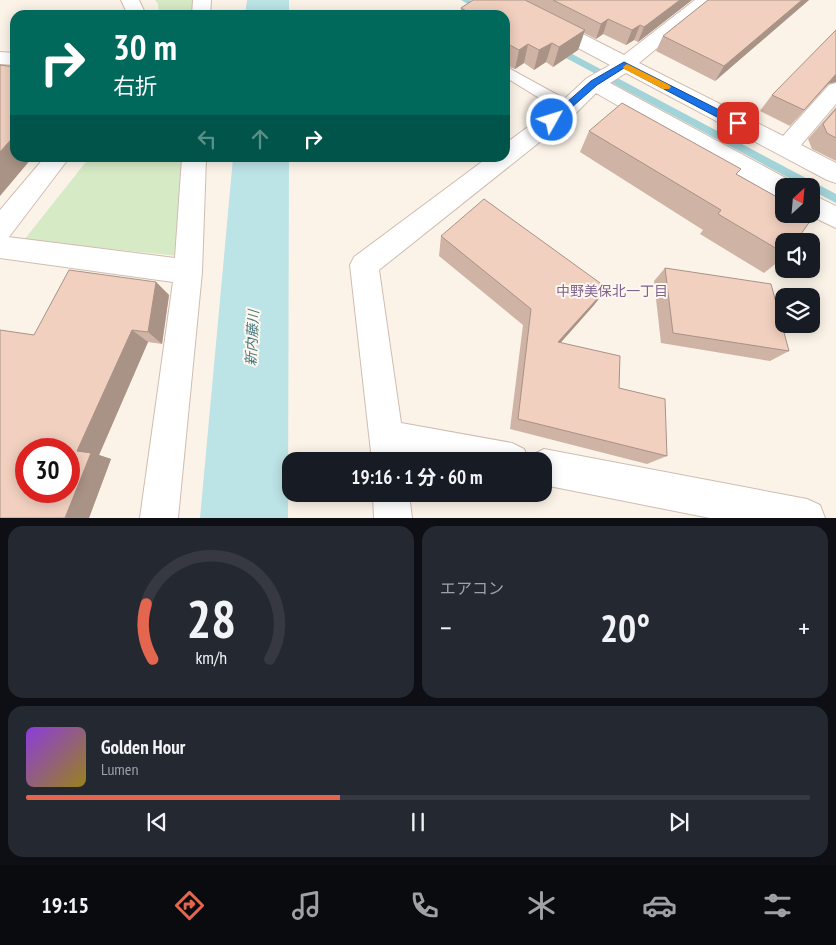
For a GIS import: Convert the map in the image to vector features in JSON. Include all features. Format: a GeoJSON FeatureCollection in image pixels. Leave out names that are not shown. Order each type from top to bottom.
{"type":"FeatureCollection","features":[{"type":"Feature","properties":{"kind":"street"},"geometry":{"type":"LineString","coordinates":[[502,0],[836,174]]}},
{"type":"Feature","properties":{"kind":"street"},"geometry":{"type":"LineString","coordinates":[[510,152],[568,108],[594,83],[624,65],[706,0]]}},
{"type":"Feature","properties":{"kind":"street"},"geometry":{"type":"LineString","coordinates":[[594,83],[775,184]]}},
{"type":"Feature","properties":{"kind":"street"},"geometry":{"type":"LineString","coordinates":[[786,148],[836,90]]}},
{"type":"Feature","properties":{"kind":"street"},"geometry":{"type":"LineString","coordinates":[[0,230],[54,162]]}},
{"type":"Feature","properties":{"kind":"street"},"geometry":{"type":"LineString","coordinates":[[159,518],[188,272],[194,162]]}},
{"type":"Feature","properties":{"kind":"street"},"geometry":{"type":"LineString","coordinates":[[419,452],[388,449],[364,265],[498,162]]}},
{"type":"Feature","properties":{"kind":"street"},"geometry":{"type":"LineString","coordinates":[[820,209],[836,218]]}},
{"type":"Feature","properties":{"kind":"street"},"geometry":{"type":"LineString","coordinates":[[0,247],[188,272]]}},
{"type":"Feature","properties":{"kind":"street"},"geometry":{"type":"LineString","coordinates":[[552,469],[807,518]]}},
{"type":"Feature","properties":{"kind":"street"},"geometry":{"type":"LineString","coordinates":[[392,502],[393,518]]}},
{"type":"Feature","properties":{"kind":"lane"},"geometry":{"type":"LineString","coordinates":[[510,74],[568,108]]}},
{"type":"Feature","properties":{"kind":"green space"},"geometry":{"type":"Polygon","coordinates":[[[155,0],[197,0],[196,10],[159,10],[155,0]]]}},
{"type":"Feature","properties":{"kind":"green space"},"geometry":{"type":"Polygon","coordinates":[[[86,162],[185,162],[178,256],[24,240],[86,162]]]}},
{"type":"Feature","properties":{"kind":"building"},"geometry":{"type":"Polygon","coordinates":[[[473,0],[525,0],[585,30],[559,47],[552,43],[539,50],[528,44],[519,50],[510,45],[510,10],[465,10],[461,8],[473,0]]]}},
{"type":"Feature","properties":{"kind":"building"},"geometry":{"type":"Polygon","coordinates":[[[553,0],[680,0],[644,27],[640,25],[632,30],[608,19],[601,24],[553,0]]]}},
{"type":"Feature","properties":{"kind":"building"},"geometry":{"type":"Polygon","coordinates":[[[708,0],[802,0],[724,66],[663,36],[708,0]]]}},
{"type":"Feature","properties":{"kind":"building"},"geometry":{"type":"Polygon","coordinates":[[[836,30],[836,74],[804,110],[772,95],[836,30]]]}},
{"type":"Feature","properties":{"kind":"building"},"geometry":{"type":"Polygon","coordinates":[[[0,65],[10,66],[10,141],[0,152],[0,65]]]}},
{"type":"Feature","properties":{"kind":"building"},"geometry":{"type":"Polygon","coordinates":[[[622,103],[741,169],[736,174],[775,196],[775,223],[809,223],[802,233],[775,233],[775,248],[718,214],[721,210],[589,131],[622,103]]]}},
{"type":"Feature","properties":{"kind":"building"},"geometry":{"type":"Polygon","coordinates":[[[836,109],[836,138],[827,133],[823,124],[836,109]]]}},
{"type":"Feature","properties":{"kind":"building"},"geometry":{"type":"Polygon","coordinates":[[[484,199],[607,288],[558,342],[620,356],[619,388],[665,399],[667,456],[518,419],[531,309],[441,236],[484,199]]]}},
{"type":"Feature","properties":{"kind":"building"},"geometry":{"type":"Polygon","coordinates":[[[665,268],[771,284],[775,299],[775,333],[784,333],[789,351],[673,333],[665,268]]]}},
{"type":"Feature","properties":{"kind":"building"},"geometry":{"type":"Polygon","coordinates":[[[69,270],[156,282],[148,332],[132,330],[80,444],[80,438],[15,438],[15,503],[71,503],[65,518],[0,518],[0,330],[34,335],[69,270]]]}},
{"type":"Feature","properties":{"kind":"building"},"geometry":{"type":"Polygon","coordinates":[[[80,451],[91,453],[80,480],[80,451]]]}},
{"type":"Feature","properties":{"kind":"waterway","name":"新内藤川"},"geometry":{"type":"LineString","coordinates":[[267,10],[268,0]]}},
{"type":"Feature","properties":{"kind":"waterway"},"geometry":{"type":"LineString","coordinates":[[465,0],[484,10]]}},
{"type":"Feature","properties":{"kind":"waterway"},"geometry":{"type":"LineString","coordinates":[[556,49],[836,199]]}},
{"type":"Feature","properties":{"kind":"waterway","name":"新内藤川"},"geometry":{"type":"LineString","coordinates":[[244,518],[261,162]]}},
{"type":"Feature","properties":{"kind":"slow traffic"},"geometry":{"type":"LineString","coordinates":[[627,67],[666,87]]}},
{"type":"Feature","properties":{"kind":"district","name":"中野美保北一丁目"},"geometry":{"type":"Point","coordinates":[612,291]}},
{"type":"Feature","properties":{"kind":"route"},"geometry":{"type":"LineString","coordinates":[[552,120],[568,108],[594,83],[624,65],[738,123]]}}]}
